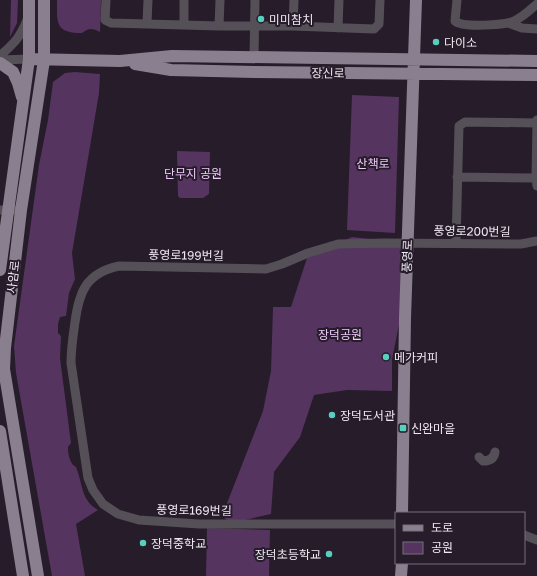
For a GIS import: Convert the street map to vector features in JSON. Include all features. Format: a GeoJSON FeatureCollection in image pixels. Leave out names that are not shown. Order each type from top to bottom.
{"type":"FeatureCollection","features":[{"type":"Feature","properties":{"kind":"main road","name":"사암로"},"geometry":{"type":"LineString","coordinates":[[38,576],[4,368],[4,348],[21,210],[44,60],[44,0]]}},
{"type":"Feature","properties":{"kind":"main road","name":"풍영로"},"geometry":{"type":"LineString","coordinates":[[402,512],[408,243],[416,0]]}},
{"type":"Feature","properties":{"kind":"main road","name":"사암로"},"geometry":{"type":"LineString","coordinates":[[0,270],[4,210],[29,59],[29,5]]}},
{"type":"Feature","properties":{"kind":"main road","name":"장신로"},"geometry":{"type":"LineString","coordinates":[[120,62],[172,56],[537,61]]}},
{"type":"Feature","properties":{"kind":"main road","name":"장신로"},"geometry":{"type":"LineString","coordinates":[[29,59],[120,62],[171,70],[537,76]]}},
{"type":"Feature","properties":{"kind":"main road"},"geometry":{"type":"LineString","coordinates":[[0,63],[13,72],[23,102]]}},
{"type":"Feature","properties":{"kind":"main road"},"geometry":{"type":"LineString","coordinates":[[0,431],[2,458],[23,576]]}},
{"type":"Feature","properties":{"kind":"main road"},"geometry":{"type":"LineString","coordinates":[[402,564],[402,576]]}},
{"type":"Feature","properties":{"kind":"street"},"geometry":{"type":"LineString","coordinates":[[106,0],[105,20],[108,22],[374,29],[379,24],[380,0]]}},
{"type":"Feature","properties":{"kind":"street"},"geometry":{"type":"LineString","coordinates":[[147,24],[148,0]]}},
{"type":"Feature","properties":{"kind":"street"},"geometry":{"type":"LineString","coordinates":[[184,0],[184,25]]}},
{"type":"Feature","properties":{"kind":"street"},"geometry":{"type":"LineString","coordinates":[[219,26],[220,0]]}},
{"type":"Feature","properties":{"kind":"street"},"geometry":{"type":"LineString","coordinates":[[254,57],[256,0]]}},
{"type":"Feature","properties":{"kind":"street"},"geometry":{"type":"LineString","coordinates":[[293,26],[294,0]]}},
{"type":"Feature","properties":{"kind":"street"},"geometry":{"type":"LineString","coordinates":[[338,28],[339,0]]}},
{"type":"Feature","properties":{"kind":"street"},"geometry":{"type":"LineString","coordinates":[[456,0],[456,21],[458,24],[508,23],[522,28],[537,29]]}},
{"type":"Feature","properties":{"kind":"street"},"geometry":{"type":"LineString","coordinates":[[508,23],[522,16],[537,4]]}},
{"type":"Feature","properties":{"kind":"street"},"geometry":{"type":"LineString","coordinates":[[0,56],[22,33],[29,5]]}},
{"type":"Feature","properties":{"kind":"street"},"geometry":{"type":"LineString","coordinates":[[0,60],[29,59]]}},
{"type":"Feature","properties":{"kind":"street"},"geometry":{"type":"LineString","coordinates":[[457,178],[536,182],[537,120]]}},
{"type":"Feature","properties":{"kind":"street"},"geometry":{"type":"LineString","coordinates":[[456,243],[459,126],[465,122],[537,123]]}},
{"type":"Feature","properties":{"kind":"street"},"geometry":{"type":"LineString","coordinates":[[4,210],[21,210]]}},
{"type":"Feature","properties":{"kind":"street","name":"풍영로200번길"},"geometry":{"type":"LineString","coordinates":[[408,243],[521,244],[537,241]]}},
{"type":"Feature","properties":{"kind":"street","name":"풍영로199번길"},"geometry":{"type":"LineString","coordinates":[[77,402],[71,363],[71,348],[79,299],[84,286],[106,269],[119,266],[266,269],[338,244],[408,243]]}},
{"type":"Feature","properties":{"kind":"street","name":"풍영로169번길"},"geometry":{"type":"LineString","coordinates":[[77,402],[90,484],[103,504],[118,514],[149,521],[199,524],[395,524]]}},
{"type":"Feature","properties":{"kind":"street"},"geometry":{"type":"LineString","coordinates":[[479,457],[483,461],[491,460],[495,452]]}},
{"type":"Feature","properties":{"kind":"street"},"geometry":{"type":"LineString","coordinates":[[525,535],[537,540]]}},
{"type":"Feature","properties":{"kind":"green space"},"geometry":{"type":"Polygon","coordinates":[[[11,0],[18,0],[17,23],[10,37],[11,0]]]}},
{"type":"Feature","properties":{"kind":"green space"},"geometry":{"type":"Polygon","coordinates":[[[57,0],[101,0],[100,32],[91,29],[82,33],[73,33],[62,29],[58,21],[57,0]]]}},
{"type":"Feature","properties":{"kind":"green space"},"geometry":{"type":"Polygon","coordinates":[[[75,72],[100,74],[99,93],[72,253],[75,279],[69,293],[66,316],[60,317],[58,333],[61,336],[60,358],[71,443],[68,447],[68,452],[73,465],[76,467],[85,497],[92,506],[98,510],[76,524],[85,576],[52,576],[16,373],[14,346],[39,165],[48,120],[53,82],[65,73],[75,72]]]}},
{"type":"Feature","properties":{"kind":"green space","name":"산책로"},"geometry":{"type":"Polygon","coordinates":[[[352,95],[399,97],[395,233],[347,230],[352,95]]]}},
{"type":"Feature","properties":{"kind":"green space","name":"단무지 공원"},"geometry":{"type":"Polygon","coordinates":[[[177,151],[210,152],[209,194],[203,198],[180,198],[178,196],[177,151]]]}},
{"type":"Feature","properties":{"kind":"green space","name":"장덕공원"},"geometry":{"type":"Polygon","coordinates":[[[352,237],[407,243],[403,304],[392,360],[392,391],[347,390],[314,395],[300,437],[274,472],[271,514],[231,523],[222,516],[263,411],[271,371],[273,307],[291,307],[307,258],[352,237]]]}},
{"type":"Feature","properties":{"kind":"green space"},"geometry":{"type":"Polygon","coordinates":[[[207,528],[270,530],[269,576],[206,576],[207,528]]]}},
{"type":"Feature","properties":{"kind":"place","name":"미미참치"},"geometry":{"type":"Point","coordinates":[261,19]}},
{"type":"Feature","properties":{"kind":"place","name":"다이소"},"geometry":{"type":"Point","coordinates":[436,42]}},
{"type":"Feature","properties":{"kind":"place","name":"메가커피"},"geometry":{"type":"Point","coordinates":[386,357]}},
{"type":"Feature","properties":{"kind":"place","name":"장덕도서관"},"geometry":{"type":"Point","coordinates":[332,415]}},
{"type":"Feature","properties":{"kind":"place","name":"신완마을"},"geometry":{"type":"Point","coordinates":[403,428]}},
{"type":"Feature","properties":{"kind":"place","name":"장덕중학교"},"geometry":{"type":"Point","coordinates":[143,543]}},
{"type":"Feature","properties":{"kind":"place","name":"장덕초등학교"},"geometry":{"type":"Point","coordinates":[329,554]}}]}
